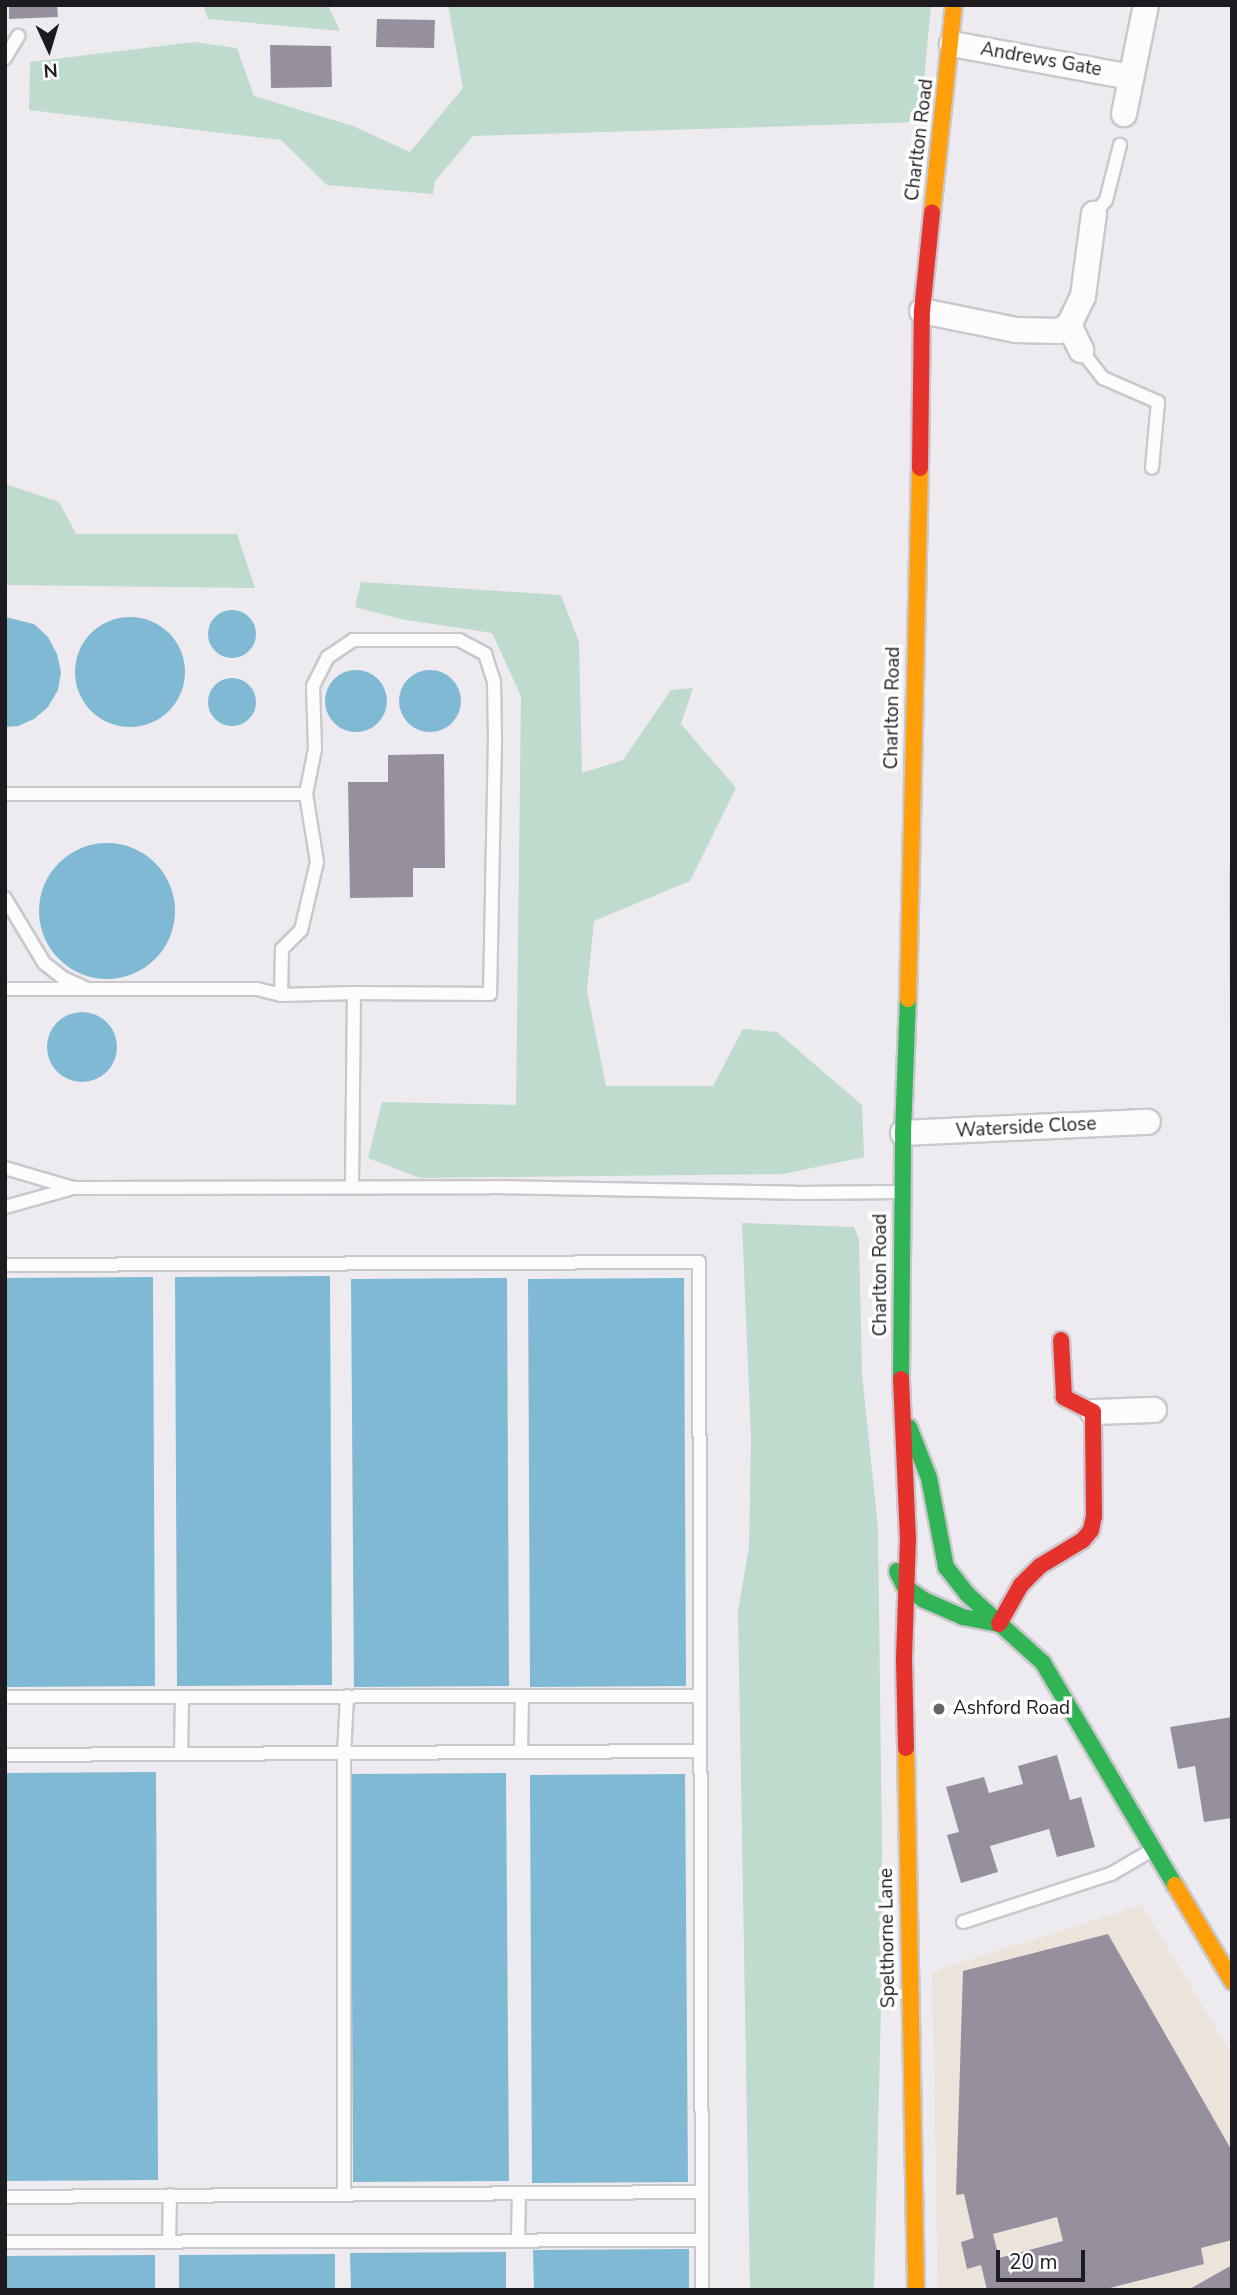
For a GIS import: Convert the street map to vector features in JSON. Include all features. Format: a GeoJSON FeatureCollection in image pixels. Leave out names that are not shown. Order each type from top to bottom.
{"type":"FeatureCollection","features":[{"type":"Feature","properties":{"kind":"street","name":"Charlton Road"},"geometry":{"type":"LineString","coordinates":[[904,1586],[908,1538],[901,1412],[903,1133],[913,877],[922,311],[954,5]]}},
{"type":"Feature","properties":{"kind":"street"},"geometry":{"type":"LineString","coordinates":[[1124,114],[1146,5]]}},
{"type":"Feature","properties":{"kind":"street","name":"Andrews Gate"},"geometry":{"type":"LineString","coordinates":[[952,44],[1130,77]]}},
{"type":"Feature","properties":{"kind":"street"},"geometry":{"type":"LineString","coordinates":[[922,311],[1016,330],[1059,331],[1069,325],[1083,296],[1094,214]]}},
{"type":"Feature","properties":{"kind":"street"},"geometry":{"type":"LineString","coordinates":[[1069,325],[1081,349]]}},
{"type":"Feature","properties":{"kind":"street","name":"Waterside Close"},"geometry":{"type":"LineString","coordinates":[[903,1133],[1148,1122]]}},
{"type":"Feature","properties":{"kind":"street"},"geometry":{"type":"LineString","coordinates":[[1061,1340],[1064,1397],[1093,1412],[1154,1410]]}},
{"type":"Feature","properties":{"kind":"street","name":"Charlton Road"},"geometry":{"type":"LineString","coordinates":[[887,1468],[891,1443],[901,1412]]}},
{"type":"Feature","properties":{"kind":"street"},"geometry":{"type":"LineString","coordinates":[[901,1412],[920,1450],[929,1478],[946,1567],[955,1582],[1043,1663],[1232,1981]]}},
{"type":"Feature","properties":{"kind":"street"},"geometry":{"type":"LineString","coordinates":[[999,1624],[1021,1584],[1040,1566],[1083,1540],[1091,1530],[1094,1516],[1093,1412]]}},
{"type":"Feature","properties":{"kind":"street"},"geometry":{"type":"LineString","coordinates":[[890,1552],[904,1586],[947,1611],[975,1621],[999,1624]]}},
{"type":"Feature","properties":{"kind":"street","name":"Spelthorne Lane"},"geometry":{"type":"LineString","coordinates":[[904,1586],[916,2290]]}},
{"type":"Feature","properties":{"kind":"lane"},"geometry":{"type":"LineString","coordinates":[[5,58],[18,36]]}},
{"type":"Feature","properties":{"kind":"lane"},"geometry":{"type":"LineString","coordinates":[[1094,214],[1106,200],[1120,145]]}},
{"type":"Feature","properties":{"kind":"lane"},"geometry":{"type":"LineString","coordinates":[[1081,349],[1103,378],[1158,402],[1152,468]]}},
{"type":"Feature","properties":{"kind":"lane"},"geometry":{"type":"LineString","coordinates":[[5,989],[257,989],[281,995],[490,994],[495,737],[494,682],[485,654],[459,640],[353,640],[328,657],[313,686],[315,749],[306,794],[317,862],[301,930],[282,949],[281,995]]}},
{"type":"Feature","properties":{"kind":"lane"},"geometry":{"type":"LineString","coordinates":[[5,794],[306,794]]}},
{"type":"Feature","properties":{"kind":"lane"},"geometry":{"type":"LineString","coordinates":[[5,898],[44,962],[63,978],[89,989]]}},
{"type":"Feature","properties":{"kind":"lane"},"geometry":{"type":"LineString","coordinates":[[352,1187],[354,993]]}},
{"type":"Feature","properties":{"kind":"lane"},"geometry":{"type":"LineString","coordinates":[[5,1168],[73,1188]]}},
{"type":"Feature","properties":{"kind":"lane"},"geometry":{"type":"LineString","coordinates":[[5,1208],[73,1188],[352,1187],[903,1192]]}},
{"type":"Feature","properties":{"kind":"lane"},"geometry":{"type":"LineString","coordinates":[[5,1265],[699,1262],[702,2290]]}},
{"type":"Feature","properties":{"kind":"lane"},"geometry":{"type":"LineString","coordinates":[[344,2194],[344,1755],[347,1696]]}},
{"type":"Feature","properties":{"kind":"lane"},"geometry":{"type":"LineString","coordinates":[[521,1752],[522,1696]]}},
{"type":"Feature","properties":{"kind":"lane"},"geometry":{"type":"LineString","coordinates":[[5,1697],[699,1696]]}},
{"type":"Feature","properties":{"kind":"lane"},"geometry":{"type":"LineString","coordinates":[[181,1754],[182,1697]]}},
{"type":"Feature","properties":{"kind":"lane"},"geometry":{"type":"LineString","coordinates":[[5,1755],[699,1751]]}},
{"type":"Feature","properties":{"kind":"lane"},"geometry":{"type":"LineString","coordinates":[[963,1922],[1111,1874],[1155,1848]]}},
{"type":"Feature","properties":{"kind":"lane"},"geometry":{"type":"LineString","coordinates":[[5,2197],[701,2192]]}},
{"type":"Feature","properties":{"kind":"lane"},"geometry":{"type":"LineString","coordinates":[[519,2193],[519,2240]]}},
{"type":"Feature","properties":{"kind":"lane"},"geometry":{"type":"LineString","coordinates":[[169,2242],[170,2195]]}},
{"type":"Feature","properties":{"kind":"lane"},"geometry":{"type":"LineString","coordinates":[[5,2242],[701,2240]]}},
{"type":"Feature","properties":{"kind":"shaded area"},"geometry":{"type":"Polygon","coordinates":[[[1142,1905],[1232,2055],[1232,2290],[938,2290],[932,1972],[1142,1905]]]}},
{"type":"Feature","properties":{"kind":"green space"},"geometry":{"type":"Polygon","coordinates":[[[203,5],[328,5],[340,31],[208,19],[203,5]]]}},
{"type":"Feature","properties":{"kind":"green space"},"geometry":{"type":"Polygon","coordinates":[[[448,5],[931,5],[920,122],[473,136],[435,181],[433,194],[327,185],[281,140],[29,110],[30,62],[194,42],[237,48],[254,96],[353,126],[410,152],[463,88],[448,5]]]}},
{"type":"Feature","properties":{"kind":"green space"},"geometry":{"type":"Polygon","coordinates":[[[5,484],[59,502],[76,534],[237,534],[255,588],[5,585],[5,484]]]}},
{"type":"Feature","properties":{"kind":"green space"},"geometry":{"type":"Polygon","coordinates":[[[361,582],[561,595],[579,642],[582,773],[623,760],[671,690],[693,688],[681,724],[736,788],[690,881],[594,921],[587,991],[606,1086],[713,1086],[743,1029],[777,1032],[862,1105],[864,1157],[783,1174],[420,1178],[368,1158],[382,1102],[516,1105],[521,696],[492,633],[400,619],[355,607],[361,582]]]}},
{"type":"Feature","properties":{"kind":"green space"},"geometry":{"type":"Polygon","coordinates":[[[1232,821],[1232,1362],[1229,880],[1232,821]]]}},
{"type":"Feature","properties":{"kind":"green space"},"geometry":{"type":"Polygon","coordinates":[[[742,1223],[854,1227],[859,1239],[862,1374],[878,1528],[883,1929],[874,2290],[750,2290],[738,1611],[749,1547],[751,1437],[742,1223]]]}},
{"type":"Feature","properties":{"kind":"water"},"geometry":{"type":"Polygon","coordinates":[[[232,610],[249,617],[256,634],[249,651],[232,658],[215,651],[208,634],[215,617],[232,610]]]}},
{"type":"Feature","properties":{"kind":"water"},"geometry":{"type":"Polygon","coordinates":[[[5,617],[34,624],[48,637],[57,654],[61,672],[58,690],[48,707],[34,719],[18,726],[5,727],[5,617]]]}},
{"type":"Feature","properties":{"kind":"water"},"geometry":{"type":"Polygon","coordinates":[[[130,617],[151,621],[169,633],[181,651],[185,672],[181,693],[169,711],[151,723],[130,727],[109,723],[91,711],[79,693],[75,672],[79,651],[91,633],[109,621],[130,617]]]}},
{"type":"Feature","properties":{"kind":"water"},"geometry":{"type":"Polygon","coordinates":[[[356,670],[368,672],[378,679],[385,689],[385,713],[378,723],[368,730],[356,732],[344,730],[334,723],[327,713],[325,701],[327,689],[334,679],[344,672],[356,670]]]}},
{"type":"Feature","properties":{"kind":"water"},"geometry":{"type":"Polygon","coordinates":[[[430,670],[442,672],[452,679],[459,689],[459,713],[452,723],[442,730],[430,732],[418,730],[408,723],[401,713],[399,701],[401,689],[408,679],[418,672],[430,670]]]}},
{"type":"Feature","properties":{"kind":"water"},"geometry":{"type":"Polygon","coordinates":[[[232,678],[249,685],[256,702],[249,719],[232,726],[215,719],[208,702],[215,685],[232,678]]]}},
{"type":"Feature","properties":{"kind":"water"},"geometry":{"type":"Polygon","coordinates":[[[107,843],[133,848],[155,863],[170,885],[175,911],[170,937],[155,959],[133,974],[107,979],[81,974],[59,959],[44,937],[39,911],[44,885],[59,863],[81,848],[107,843]]]}},
{"type":"Feature","properties":{"kind":"water"},"geometry":{"type":"Polygon","coordinates":[[[89,1012],[102,1018],[111,1027],[115,1033],[115,1061],[107,1072],[96,1080],[75,1082],[57,1072],[49,1061],[47,1040],[57,1022],[68,1014],[89,1012]]]}},
{"type":"Feature","properties":{"kind":"water"},"geometry":{"type":"Polygon","coordinates":[[[330,1276],[332,1685],[177,1686],[175,1277],[330,1276]]]}},
{"type":"Feature","properties":{"kind":"water"},"geometry":{"type":"Polygon","coordinates":[[[153,1277],[155,1686],[5,1687],[5,1278],[153,1277]]]}},
{"type":"Feature","properties":{"kind":"water"},"geometry":{"type":"Polygon","coordinates":[[[507,1278],[509,1686],[354,1687],[351,1279],[507,1278]]]}},
{"type":"Feature","properties":{"kind":"water"},"geometry":{"type":"Polygon","coordinates":[[[684,1278],[686,1686],[530,1687],[528,1279],[684,1278]]]}},
{"type":"Feature","properties":{"kind":"water"},"geometry":{"type":"Polygon","coordinates":[[[156,1772],[158,2180],[5,2181],[5,1773],[156,1772]]]}},
{"type":"Feature","properties":{"kind":"water"},"geometry":{"type":"Polygon","coordinates":[[[506,1773],[509,2181],[353,2182],[351,1774],[506,1773]]]}},
{"type":"Feature","properties":{"kind":"water"},"geometry":{"type":"Polygon","coordinates":[[[685,1774],[688,2182],[532,2183],[530,1775],[685,1774]]]}},
{"type":"Feature","properties":{"kind":"water"},"geometry":{"type":"Polygon","coordinates":[[[689,2249],[689,2290],[534,2290],[533,2250],[689,2249]]]}},
{"type":"Feature","properties":{"kind":"water"},"geometry":{"type":"Polygon","coordinates":[[[506,2252],[506,2290],[351,2290],[350,2253],[506,2252]]]}},
{"type":"Feature","properties":{"kind":"water"},"geometry":{"type":"Polygon","coordinates":[[[335,2254],[335,2290],[179,2290],[179,2255],[335,2254]]]}},
{"type":"Feature","properties":{"kind":"water"},"geometry":{"type":"Polygon","coordinates":[[[155,2255],[155,2290],[5,2290],[5,2256],[155,2255]]]}},
{"type":"Feature","properties":{"kind":"building"},"geometry":{"type":"Polygon","coordinates":[[[9,5],[57,5],[58,17],[9,19],[9,5]]]}},
{"type":"Feature","properties":{"kind":"building"},"geometry":{"type":"Polygon","coordinates":[[[377,19],[435,20],[434,48],[376,47],[377,19]]]}},
{"type":"Feature","properties":{"kind":"building"},"geometry":{"type":"Polygon","coordinates":[[[270,45],[331,46],[332,87],[271,88],[270,45]]]}},
{"type":"Feature","properties":{"kind":"building"},"geometry":{"type":"Polygon","coordinates":[[[444,754],[445,868],[413,868],[413,897],[350,898],[348,782],[388,782],[388,755],[444,754]]]}},
{"type":"Feature","properties":{"kind":"building"},"geometry":{"type":"Polygon","coordinates":[[[1232,1717],[1232,1818],[1204,1822],[1195,1766],[1178,1769],[1170,1727],[1232,1717]]]}},
{"type":"Feature","properties":{"kind":"building"},"geometry":{"type":"Polygon","coordinates":[[[1057,1755],[1070,1800],[1081,1797],[1095,1847],[1057,1857],[1049,1829],[990,1846],[998,1872],[961,1883],[947,1835],[959,1832],[946,1787],[984,1777],[989,1793],[1023,1784],[1018,1766],[1057,1755]]]}},
{"type":"Feature","properties":{"kind":"building"},"geometry":{"type":"Polygon","coordinates":[[[1108,1934],[1232,2151],[1232,2240],[1201,2248],[1204,2264],[1102,2290],[987,2290],[981,2265],[967,2269],[961,2242],[974,2238],[964,2194],[956,2195],[963,1971],[1108,1934]],[[1057,2217],[993,2234],[999,2258],[1063,2241],[1057,2217]]]}},
{"type":"Feature","properties":{"kind":"building"},"geometry":{"type":"Polygon","coordinates":[[[1232,2265],[1232,2290],[1188,2290],[1232,2265]]]}},
{"type":"Feature","properties":{"kind":"traffic: fast"},"geometry":{"type":"LineString","coordinates":[[901,1379],[903,1133],[908,999]]}},
{"type":"Feature","properties":{"kind":"traffic: fast"},"geometry":{"type":"LineString","coordinates":[[909,1427],[929,1478],[946,1567],[967,1594],[1043,1663],[1175,1885]]}},
{"type":"Feature","properties":{"kind":"traffic: fast"},"geometry":{"type":"LineString","coordinates":[[897,1571],[904,1586],[924,1600],[963,1617],[999,1624]]}},
{"type":"Feature","properties":{"kind":"traffic: slow"},"geometry":{"type":"LineString","coordinates":[[932,213],[954,5]]}},
{"type":"Feature","properties":{"kind":"traffic: slow"},"geometry":{"type":"LineString","coordinates":[[908,999],[920,468]]}},
{"type":"Feature","properties":{"kind":"traffic: slow"},"geometry":{"type":"LineString","coordinates":[[906,1748],[916,2290]]}},
{"type":"Feature","properties":{"kind":"traffic: slow"},"geometry":{"type":"LineString","coordinates":[[1175,1885],[1232,1981]]}},
{"type":"Feature","properties":{"kind":"traffic: jam"},"geometry":{"type":"LineString","coordinates":[[920,468],[922,311],[932,213]]}},
{"type":"Feature","properties":{"kind":"traffic: jam"},"geometry":{"type":"LineString","coordinates":[[999,1624],[1021,1585],[1040,1566],[1083,1540],[1091,1530],[1094,1516],[1093,1412],[1064,1397],[1061,1340]]}},
{"type":"Feature","properties":{"kind":"traffic: jam"},"geometry":{"type":"LineString","coordinates":[[901,1379],[908,1538],[904,1659],[906,1748]]}},
{"type":"Feature","properties":{"kind":"place","name":"Ashford Road"},"geometry":{"type":"Point","coordinates":[939,1709]}}]}
